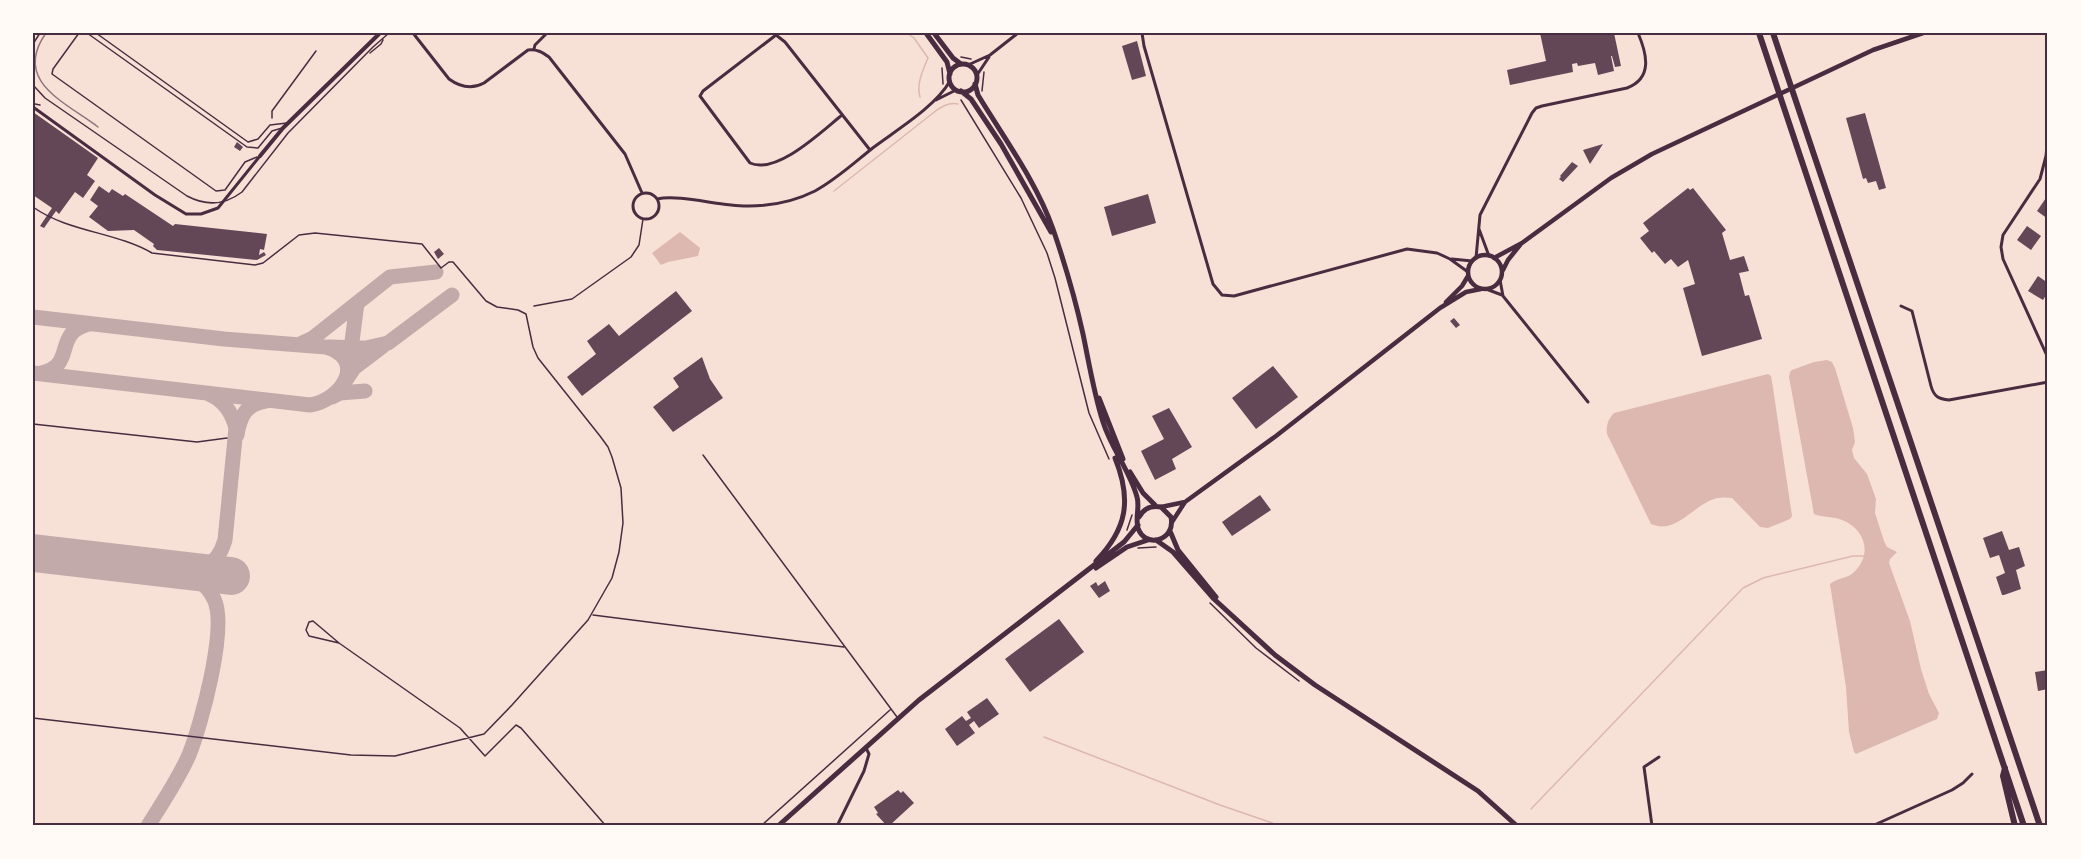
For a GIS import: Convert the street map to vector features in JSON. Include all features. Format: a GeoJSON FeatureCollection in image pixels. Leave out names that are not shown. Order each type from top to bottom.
{"type":"FeatureCollection","features":[{"type":"Feature","properties":{"kind":"highway"},"geometry":{"type":"LineString","coordinates":[[1759,33],[2024,826]]}},
{"type":"Feature","properties":{"kind":"highway"},"geometry":{"type":"LineString","coordinates":[[1773,33],[2040,826]]}},
{"type":"Feature","properties":{"kind":"highway"},"geometry":{"type":"LineString","coordinates":[[2005,767],[2003,776],[2015,826]]}},
{"type":"Feature","properties":{"kind":"main road"},"geometry":{"type":"LineString","coordinates":[[926,33],[941,53],[950,77],[959,90],[971,99],[985,119],[1055,238]]}},
{"type":"Feature","properties":{"kind":"main road"},"geometry":{"type":"LineString","coordinates":[[934,33],[953,58],[973,69],[976,75],[975,84],[978,95],[1045,209],[1071,287],[1096,390],[1103,431],[1125,489],[1125,512],[1115,538],[1079,578]]}},
{"type":"Feature","properties":{"kind":"main road"},"geometry":{"type":"LineString","coordinates":[[1440,308],[1462,286],[1474,259],[1491,257],[1522,243],[1633,164],[1873,50],[1923,33]]}},
{"type":"Feature","properties":{"kind":"main road"},"geometry":{"type":"LineString","coordinates":[[950,77],[954,68],[964,65]]}},
{"type":"Feature","properties":{"kind":"main road"},"geometry":{"type":"LineString","coordinates":[[959,90],[969,90],[975,84]]}},
{"type":"Feature","properties":{"kind":"main road"},"geometry":{"type":"LineString","coordinates":[[1227,613],[1172,540],[1170,531],[1172,522],[1185,502],[1276,436],[1440,308],[1466,292],[1495,286],[1508,260],[1522,243]]}},
{"type":"Feature","properties":{"kind":"main road"},"geometry":{"type":"LineString","coordinates":[[1491,257],[1501,266],[1502,272]]}},
{"type":"Feature","properties":{"kind":"main road"},"geometry":{"type":"LineString","coordinates":[[1468,274],[1473,284],[1484,289]]}},
{"type":"Feature","properties":{"kind":"main road"},"geometry":{"type":"LineString","coordinates":[[1096,390],[1127,467],[1147,499],[1168,513],[1172,522]]}},
{"type":"Feature","properties":{"kind":"main road"},"geometry":{"type":"LineString","coordinates":[[1098,406],[1111,443],[1137,495],[1138,525],[1141,533],[1162,542],[1227,613],[1294,670],[1479,791],[1517,826]]}},
{"type":"Feature","properties":{"kind":"main road"},"geometry":{"type":"LineString","coordinates":[[1139,517],[1146,509],[1185,502]]}},
{"type":"Feature","properties":{"kind":"main road"},"geometry":{"type":"LineString","coordinates":[[778,826],[898,718],[1124,542],[1138,525]]}},
{"type":"Feature","properties":{"kind":"main road"},"geometry":{"type":"LineString","coordinates":[[1067,587],[1127,547],[1164,537],[1170,531]]}},
{"type":"Feature","properties":{"kind":"street"},"geometry":{"type":"LineString","coordinates":[[34,106],[171,207],[186,214],[196,215],[214,210],[226,201],[283,128],[380,33]]}},
{"type":"Feature","properties":{"kind":"street"},"geometry":{"type":"LineString","coordinates":[[413,33],[449,79],[457,85],[466,87],[478,87],[521,53],[534,49],[547,33]]}},
{"type":"Feature","properties":{"kind":"street"},"geometry":{"type":"LineString","coordinates":[[976,75],[990,55],[1018,33]]}},
{"type":"Feature","properties":{"kind":"street"},"geometry":{"type":"LineString","coordinates":[[1142,33],[1212,281],[1216,290],[1222,295],[1234,296],[1407,249],[1437,253],[1450,259],[1468,274]]}},
{"type":"Feature","properties":{"kind":"street"},"geometry":{"type":"LineString","coordinates":[[1450,259],[1474,259],[1480,215],[1536,108],[1627,88],[1644,75],[1647,63],[1643,43],[1638,33]]}},
{"type":"Feature","properties":{"kind":"street"},"geometry":{"type":"LineString","coordinates":[[842,115],[784,159],[757,166],[750,163],[700,96],[703,91],[776,35],[785,42],[870,150]]}},
{"type":"Feature","properties":{"kind":"street"},"geometry":{"type":"LineString","coordinates":[[534,49],[549,57],[626,154],[642,194]]}},
{"type":"Feature","properties":{"kind":"street"},"geometry":{"type":"LineString","coordinates":[[964,65],[990,55]]}},
{"type":"Feature","properties":{"kind":"street"},"geometry":{"type":"LineString","coordinates":[[657,199],[671,198],[747,207],[771,205],[797,198],[816,190],[931,103],[946,88],[950,77]]}},
{"type":"Feature","properties":{"kind":"street"},"geometry":{"type":"LineString","coordinates":[[931,103],[959,90]]}},
{"type":"Feature","properties":{"kind":"street"},"geometry":{"type":"LineString","coordinates":[[2048,135],[2040,180],[2003,235],[2001,247],[2003,259],[2048,358]]}},
{"type":"Feature","properties":{"kind":"street"},"geometry":{"type":"LineString","coordinates":[[642,194],[651,194],[657,199],[659,206],[657,214],[651,219],[643,219],[636,215],[633,208],[636,198],[642,194]]}},
{"type":"Feature","properties":{"kind":"street"},"geometry":{"type":"LineString","coordinates":[[1479,227],[1491,257]]}},
{"type":"Feature","properties":{"kind":"street"},"geometry":{"type":"LineString","coordinates":[[1500,280],[1503,296],[1588,402]]}},
{"type":"Feature","properties":{"kind":"street"},"geometry":{"type":"LineString","coordinates":[[1484,289],[1503,296]]}},
{"type":"Feature","properties":{"kind":"street"},"geometry":{"type":"LineString","coordinates":[[1901,306],[1912,311],[1930,386],[1933,394],[1940,399],[1949,400],[2048,382]]}},
{"type":"Feature","properties":{"kind":"street"},"geometry":{"type":"LineString","coordinates":[[837,826],[866,765],[869,754],[865,747]]}},
{"type":"Feature","properties":{"kind":"street"},"geometry":{"type":"LineString","coordinates":[[1652,826],[1644,767],[1659,757]]}},
{"type":"Feature","properties":{"kind":"street"},"geometry":{"type":"LineString","coordinates":[[1872,826],[1952,790],[1972,774]]}},
{"type":"Feature","properties":{"kind":"lane"},"geometry":{"type":"LineString","coordinates":[[33,44],[40,33]]}},
{"type":"Feature","properties":{"kind":"lane"},"geometry":{"type":"LineString","coordinates":[[79,33],[53,69],[52,74],[216,191],[225,190],[245,162],[260,156]]}},
{"type":"Feature","properties":{"kind":"lane"},"geometry":{"type":"LineString","coordinates":[[87,33],[248,147],[258,148],[274,129],[283,128]]}},
{"type":"Feature","properties":{"kind":"lane"},"geometry":{"type":"LineString","coordinates":[[96,33],[248,142],[258,139],[270,125],[288,123]]}},
{"type":"Feature","properties":{"kind":"lane"},"geometry":{"type":"LineString","coordinates":[[33,86],[45,99],[187,196],[203,203],[226,201],[242,192],[288,133],[381,44],[389,33]]}},
{"type":"Feature","properties":{"kind":"lane"},"geometry":{"type":"LineString","coordinates":[[272,118],[272,111],[316,51]]}},
{"type":"Feature","properties":{"kind":"lane"},"geometry":{"type":"LineString","coordinates":[[34,106],[40,105]]}},
{"type":"Feature","properties":{"kind":"lane"},"geometry":{"type":"LineString","coordinates":[[33,207],[92,232],[140,246],[152,253],[255,266],[263,263],[299,235],[306,234],[422,244],[441,268],[453,262],[491,305],[518,310],[526,314],[533,347],[538,358],[608,447],[621,488],[623,523],[612,578],[591,615],[484,734],[395,756],[351,755],[33,718]]}},
{"type":"Feature","properties":{"kind":"lane"},"geometry":{"type":"LineString","coordinates":[[534,306],[572,299],[631,257],[639,245],[643,219]]}},
{"type":"Feature","properties":{"kind":"lane"},"geometry":{"type":"LineString","coordinates":[[33,424],[197,442],[227,438]]}},
{"type":"Feature","properties":{"kind":"lane"},"geometry":{"type":"LineString","coordinates":[[703,455],[898,718]]}},
{"type":"Feature","properties":{"kind":"lane"},"geometry":{"type":"LineString","coordinates":[[591,615],[845,647]]}},
{"type":"Feature","properties":{"kind":"lane"},"geometry":{"type":"LineString","coordinates":[[339,643],[309,636],[306,630],[309,622],[313,621],[339,643],[460,728],[485,756],[510,729],[516,725],[521,728],[606,826]]}},
{"type":"Feature","properties":{"kind":"lane"},"geometry":{"type":"LineString","coordinates":[[761,826],[891,710]]}},
{"type":"Feature","properties":{"kind":"path"},"geometry":{"type":"LineString","coordinates":[[957,56],[976,60]]}},
{"type":"Feature","properties":{"kind":"path"},"geometry":{"type":"LineString","coordinates":[[942,83],[944,64]]}},
{"type":"Feature","properties":{"kind":"path"},"geometry":{"type":"LineString","coordinates":[[980,93],[983,88],[983,68]]}},
{"type":"Feature","properties":{"kind":"path"},"geometry":{"type":"LineString","coordinates":[[961,100],[1021,198],[1047,253],[1089,413],[1111,462]]}},
{"type":"Feature","properties":{"kind":"path"},"geometry":{"type":"LineString","coordinates":[[1129,533],[1126,528],[1133,509]]}},
{"type":"Feature","properties":{"kind":"shaded area"},"geometry":{"type":"Polygon","coordinates":[[[680,232],[700,248],[698,256],[661,265],[652,253],[680,232]]]}},
{"type":"Feature","properties":{"kind":"shaded area"},"geometry":{"type":"Polygon","coordinates":[[[1827,360],[1832,362],[1835,368],[1853,428],[1854,458],[1867,474],[1876,499],[1875,513],[1884,541],[1887,547],[1897,552],[1889,563],[1910,621],[1929,694],[1939,713],[1937,719],[1856,754],[1849,732],[1846,687],[1830,584],[1852,574],[1860,565],[1865,550],[1864,543],[1856,529],[1850,524],[1839,519],[1814,514],[1789,377],[1792,370],[1827,360]]]}},
{"type":"Feature","properties":{"kind":"shaded area"},"geometry":{"type":"Polygon","coordinates":[[[1768,374],[1771,376],[1773,388],[1792,516],[1790,519],[1768,528],[1760,527],[1732,498],[1723,497],[1709,501],[1682,520],[1667,526],[1651,524],[1607,434],[1608,423],[1612,415],[1768,374]]]}},
{"type":"Feature","properties":{"kind":"building"},"geometry":{"type":"Polygon","coordinates":[[[1540,33],[1614,33],[1621,66],[1615,67],[1611,56],[1614,71],[1598,75],[1595,63],[1578,66],[1577,63],[1572,64],[1573,72],[1510,85],[1507,70],[1546,61],[1540,33]]]}},
{"type":"Feature","properties":{"kind":"building"},"geometry":{"type":"Polygon","coordinates":[[[1137,41],[1146,76],[1132,80],[1122,46],[1137,41]]]}},
{"type":"Feature","properties":{"kind":"building"},"geometry":{"type":"Polygon","coordinates":[[[33,112],[98,158],[87,175],[95,181],[83,198],[75,192],[59,214],[56,211],[44,228],[40,226],[52,208],[33,195],[33,112]]]}},
{"type":"Feature","properties":{"kind":"building"},"geometry":{"type":"Polygon","coordinates":[[[1865,113],[1886,188],[1879,190],[1876,181],[1868,183],[1866,178],[1863,179],[1846,118],[1865,113]]]}},
{"type":"Feature","properties":{"kind":"building"},"geometry":{"type":"Polygon","coordinates":[[[237,142],[243,147],[240,151],[234,147],[237,142]]]}},
{"type":"Feature","properties":{"kind":"building"},"geometry":{"type":"Polygon","coordinates":[[[1603,144],[1590,164],[1583,150],[1603,144]]]}},
{"type":"Feature","properties":{"kind":"building"},"geometry":{"type":"Polygon","coordinates":[[[1572,162],[1578,166],[1563,182],[1559,179],[1560,176],[1572,162]]]}},
{"type":"Feature","properties":{"kind":"building"},"geometry":{"type":"Polygon","coordinates":[[[99,186],[109,193],[112,189],[123,196],[125,194],[173,226],[175,224],[267,234],[264,250],[260,249],[259,255],[264,252],[266,255],[257,260],[157,250],[154,244],[134,230],[108,231],[89,217],[98,206],[90,200],[99,186]]]}},
{"type":"Feature","properties":{"kind":"building"},"geometry":{"type":"Polygon","coordinates":[[[1688,188],[1690,190],[1693,188],[1726,230],[1722,233],[1730,260],[1744,256],[1749,271],[1739,273],[1745,296],[1749,295],[1762,339],[1702,356],[1683,288],[1695,284],[1688,260],[1678,267],[1671,259],[1665,264],[1640,238],[1649,231],[1643,223],[1688,188]]]}},
{"type":"Feature","properties":{"kind":"building"},"geometry":{"type":"Polygon","coordinates":[[[1148,194],[1156,223],[1112,236],[1104,207],[1148,194]]]}},
{"type":"Feature","properties":{"kind":"building"},"geometry":{"type":"Polygon","coordinates":[[[2048,195],[2048,219],[2037,211],[2048,195]]]}},
{"type":"Feature","properties":{"kind":"building"},"geometry":{"type":"Polygon","coordinates":[[[2027,226],[2041,236],[2031,250],[2017,240],[2027,226]]]}},
{"type":"Feature","properties":{"kind":"building"},"geometry":{"type":"Polygon","coordinates":[[[439,248],[444,254],[438,259],[434,252],[439,248]]]}},
{"type":"Feature","properties":{"kind":"building"},"geometry":{"type":"Polygon","coordinates":[[[2038,276],[2048,283],[2048,292],[2043,300],[2028,291],[2038,276]]]}},
{"type":"Feature","properties":{"kind":"building"},"geometry":{"type":"Polygon","coordinates":[[[676,291],[692,311],[582,396],[567,377],[596,354],[587,341],[609,324],[619,336],[676,291]]]}},
{"type":"Feature","properties":{"kind":"building"},"geometry":{"type":"Polygon","coordinates":[[[1454,318],[1460,325],[1456,328],[1450,321],[1454,318]]]}},
{"type":"Feature","properties":{"kind":"building"},"geometry":{"type":"Polygon","coordinates":[[[702,357],[710,379],[723,398],[673,432],[653,407],[679,387],[673,378],[702,357]]]}},
{"type":"Feature","properties":{"kind":"building"},"geometry":{"type":"Polygon","coordinates":[[[1273,366],[1298,397],[1256,429],[1232,398],[1273,366]]]}},
{"type":"Feature","properties":{"kind":"building"},"geometry":{"type":"Polygon","coordinates":[[[1169,408],[1192,447],[1172,459],[1176,469],[1155,480],[1141,451],[1164,439],[1152,416],[1169,408]]]}},
{"type":"Feature","properties":{"kind":"building"},"geometry":{"type":"Polygon","coordinates":[[[1260,495],[1271,510],[1232,536],[1222,522],[1260,495]]]}},
{"type":"Feature","properties":{"kind":"building"},"geometry":{"type":"Polygon","coordinates":[[[2002,531],[2009,550],[2019,547],[2025,566],[2016,570],[2021,589],[2004,595],[2002,595],[1996,577],[2005,573],[1999,555],[1990,558],[1983,538],[2002,531]]]}},
{"type":"Feature","properties":{"kind":"building"},"geometry":{"type":"Polygon","coordinates":[[[1105,581],[1110,591],[1099,598],[1090,586],[1096,582],[1098,586],[1105,581]]]}},
{"type":"Feature","properties":{"kind":"building"},"geometry":{"type":"Polygon","coordinates":[[[1059,619],[1084,652],[1030,692],[1005,659],[1059,619]]]}},
{"type":"Feature","properties":{"kind":"building"},"geometry":{"type":"Polygon","coordinates":[[[2048,670],[2048,689],[2038,691],[2035,672],[2048,670]]]}},
{"type":"Feature","properties":{"kind":"building"},"geometry":{"type":"Polygon","coordinates":[[[987,698],[999,714],[979,728],[974,721],[969,725],[975,733],[957,746],[945,729],[962,716],[966,721],[971,718],[967,712],[987,698]]]}},
{"type":"Feature","properties":{"kind":"building"},"geometry":{"type":"Polygon","coordinates":[[[898,790],[901,793],[903,791],[914,803],[887,826],[876,814],[878,813],[874,807],[898,790]]]}},
{"type":"Feature","properties":{"kind":"waterway"},"geometry":{"type":"LineString","coordinates":[[907,33],[914,38],[928,58],[919,82],[920,97]]}},
{"type":"Feature","properties":{"kind":"waterway"},"geometry":{"type":"LineString","coordinates":[[834,191],[936,111],[948,104],[958,104]]}},
{"type":"Feature","properties":{"kind":"waterway"},"geometry":{"type":"LineString","coordinates":[[1531,809],[1743,588],[1763,578],[1853,556],[1866,556]]}},
{"type":"Feature","properties":{"kind":"waterway"},"geometry":{"type":"LineString","coordinates":[[1044,737],[1281,826]]}},
{"type":"Feature","properties":{"kind":"taxiway"},"geometry":{"type":"LineString","coordinates":[[300,344],[313,338],[390,277],[436,272]]}},
{"type":"Feature","properties":{"kind":"taxiway"},"geometry":{"type":"LineString","coordinates":[[329,347],[366,348],[388,343],[452,295]]}},
{"type":"Feature","properties":{"kind":"taxiway"},"geometry":{"type":"LineString","coordinates":[[350,357],[357,303]]}},
{"type":"Feature","properties":{"kind":"taxiway"},"geometry":{"type":"LineString","coordinates":[[33,317],[224,339],[326,347],[338,353],[345,360],[348,369],[346,379],[332,396],[310,405],[33,373]]}},
{"type":"Feature","properties":{"kind":"taxiway"},"geometry":{"type":"LineString","coordinates":[[41,373],[58,364],[71,334],[78,328],[89,324]]}},
{"type":"Feature","properties":{"kind":"taxiway"},"geometry":{"type":"LineString","coordinates":[[346,380],[354,368],[383,346]]}},
{"type":"Feature","properties":{"kind":"taxiway"},"geometry":{"type":"LineString","coordinates":[[332,397],[340,393],[365,391]]}},
{"type":"Feature","properties":{"kind":"taxiway"},"geometry":{"type":"LineString","coordinates":[[174,570],[192,570],[212,563],[225,540],[236,428],[227,408],[209,394]]}},
{"type":"Feature","properties":{"kind":"taxiway"},"geometry":{"type":"LineString","coordinates":[[237,435],[245,412],[253,405],[266,401]]}},
{"type":"Feature","properties":{"kind":"taxiway"},"geometry":{"type":"LineString","coordinates":[[148,826],[189,755],[206,700],[218,631],[214,599],[208,589],[200,581],[179,572]]}},
{"type":"Feature","properties":{"kind":"runway"},"geometry":{"type":"LineString","coordinates":[[33,553],[231,576]]}},
{"type":"Feature","properties":{"kind":"tram line"},"geometry":{"type":"LineString","coordinates":[[46,33],[37,50],[35,64],[39,77],[58,99],[98,127]]}}]}
